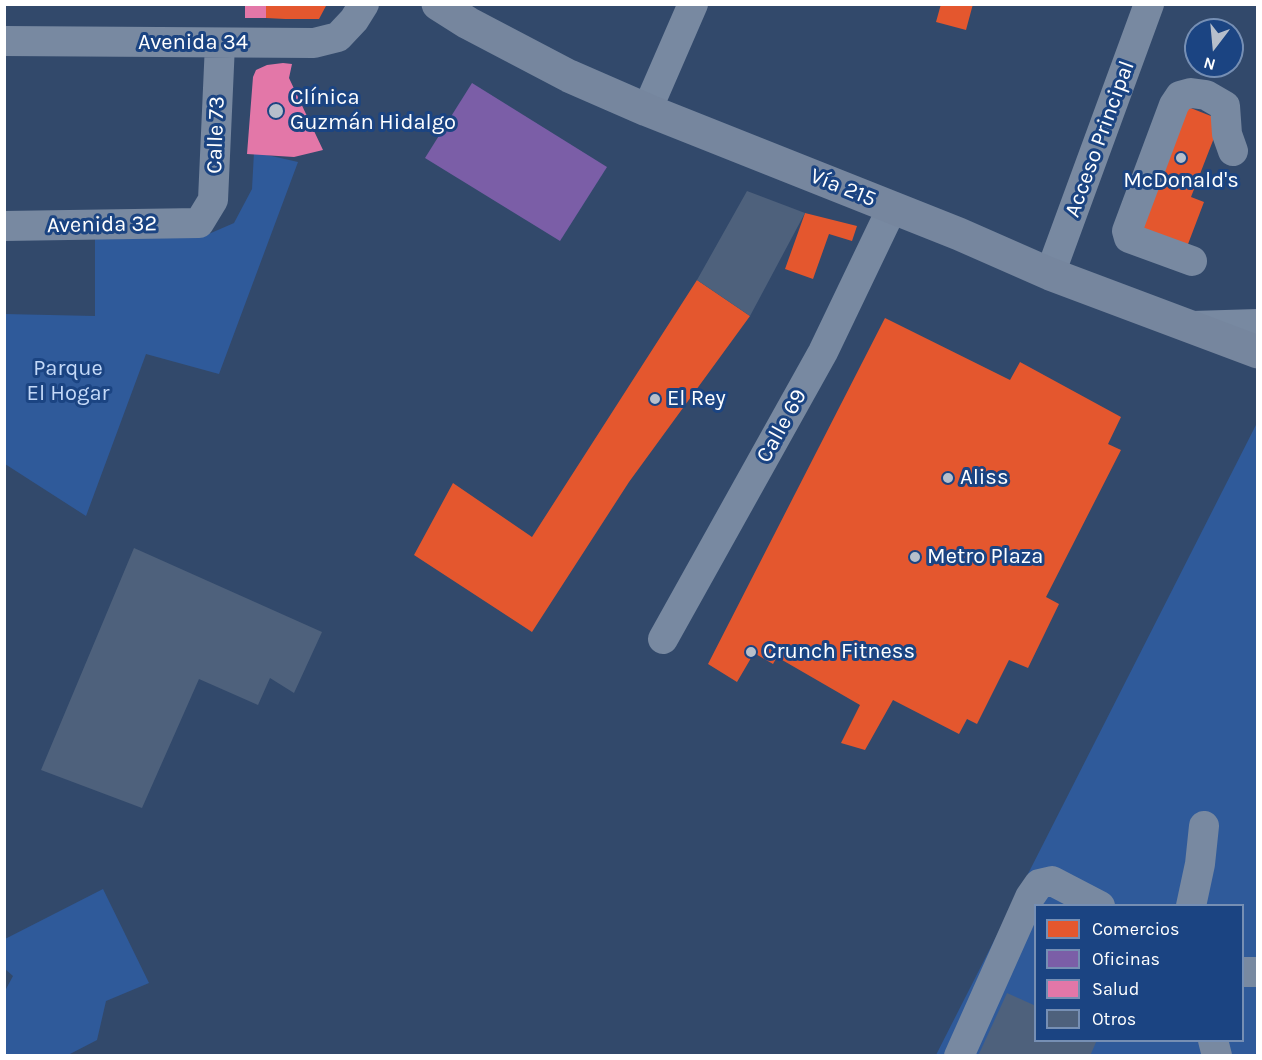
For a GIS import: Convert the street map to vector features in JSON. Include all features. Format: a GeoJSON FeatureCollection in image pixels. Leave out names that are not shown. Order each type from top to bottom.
{"type":"FeatureCollection","features":[{"type":"Feature","properties":{"kind":"main road","name":"Vía 215"},"geometry":{"type":"LineString","coordinates":[[438,4],[468,23],[569,76],[647,110],[959,234],[1050,274],[1257,352]]}},
{"type":"Feature","properties":{"kind":"street","name":"Avenida 34"},"geometry":{"type":"LineString","coordinates":[[4,41],[314,43],[338,37],[354,20],[364,4]]}},
{"type":"Feature","properties":{"kind":"street"},"geometry":{"type":"LineString","coordinates":[[647,110],[693,4]]}},
{"type":"Feature","properties":{"kind":"street","name":"Acceso Principal"},"geometry":{"type":"LineString","coordinates":[[1050,274],[1149,4]]}},
{"type":"Feature","properties":{"kind":"street","name":"Calle 73"},"geometry":{"type":"LineString","coordinates":[[200,223],[213,200],[220,44]]}},
{"type":"Feature","properties":{"kind":"street"},"geometry":{"type":"LineString","coordinates":[[1192,261],[1130,238],[1127,231],[1174,105],[1180,96],[1191,93],[1206,95],[1225,106],[1227,134],[1233,152]]}},
{"type":"Feature","properties":{"kind":"street","name":"Calle 69"},"geometry":{"type":"LineString","coordinates":[[663,639],[823,352],[892,208]]}},
{"type":"Feature","properties":{"kind":"street","name":"Avenida 32"},"geometry":{"type":"LineString","coordinates":[[4,226],[200,223]]}},
{"type":"Feature","properties":{"kind":"street"},"geometry":{"type":"LineString","coordinates":[[1186,326],[1257,324]]}},
{"type":"Feature","properties":{"kind":"street"},"geometry":{"type":"LineString","coordinates":[[1191,904],[1200,864],[1204,826]]}},
{"type":"Feature","properties":{"kind":"street"},"geometry":{"type":"LineString","coordinates":[[958,1056],[1030,897],[1039,884],[1052,881],[1096,904]]}},
{"type":"Feature","properties":{"kind":"green space","name":"Parque El Hogar"},"geometry":{"type":"Polygon","coordinates":[[[254,152],[298,162],[219,374],[146,354],[86,516],[5,464],[4,314],[95,316],[95,237],[204,236],[234,223],[252,189],[254,152]]]}},
{"type":"Feature","properties":{"kind":"green space"},"geometry":{"type":"Polygon","coordinates":[[[1257,423],[1257,1055],[936,1055],[1257,423]]]}},
{"type":"Feature","properties":{"kind":"green space"},"geometry":{"type":"Polygon","coordinates":[[[103,889],[149,983],[106,1001],[97,1040],[68,1055],[5,1055],[5,991],[13,976],[5,969],[5,939],[103,889]]]}},
{"type":"Feature","properties":{"kind":"building: Comercios"},"geometry":{"type":"Polygon","coordinates":[[[266,4],[327,4],[319,19],[285,19],[266,18],[266,4]]]}},
{"type":"Feature","properties":{"kind":"building: Comercios"},"geometry":{"type":"Polygon","coordinates":[[[941,4],[973,4],[966,30],[936,22],[941,4]]]}},
{"type":"Feature","properties":{"kind":"building: Comercios","name":"McDonald's"},"geometry":{"type":"Polygon","coordinates":[[[1178,103],[1221,120],[1191,197],[1204,202],[1185,252],[1129,230],[1178,103]]]}},
{"type":"Feature","properties":{"kind":"building: Comercios"},"geometry":{"type":"Polygon","coordinates":[[[805,213],[857,226],[852,241],[829,234],[813,279],[785,269],[805,213]]]}},
{"type":"Feature","properties":{"kind":"building: Comercios","name":"El Rey"},"geometry":{"type":"Polygon","coordinates":[[[697,280],[750,316],[629,482],[532,632],[414,555],[453,483],[532,537],[697,280]]]}},
{"type":"Feature","properties":{"kind":"building: Comercios","name":"Metro Plaza"},"geometry":{"type":"Polygon","coordinates":[[[885,318],[1010,380],[1020,362],[1121,417],[1108,444],[1121,450],[1046,597],[1059,604],[1028,668],[1009,660],[977,724],[967,719],[959,734],[893,700],[865,750],[841,743],[860,705],[777,657],[773,664],[754,653],[737,682],[708,664],[885,318]]]}},
{"type":"Feature","properties":{"kind":"building: Oficinas"},"geometry":{"type":"Polygon","coordinates":[[[472,83],[607,167],[560,241],[425,158],[472,83]]]}},
{"type":"Feature","properties":{"kind":"building: Salud"},"geometry":{"type":"Polygon","coordinates":[[[245,4],[266,4],[266,18],[245,18],[245,4]]]}},
{"type":"Feature","properties":{"kind":"building: Salud","name":"Clínica Guzmán Hidalgo"},"geometry":{"type":"Polygon","coordinates":[[[292,64],[289,78],[323,150],[294,157],[247,154],[253,77],[256,70],[267,65],[292,64]]]}},
{"type":"Feature","properties":{"kind":"building: Otros"},"geometry":{"type":"Polygon","coordinates":[[[747,191],[805,213],[750,316],[697,280],[747,191]]]}},
{"type":"Feature","properties":{"kind":"building: Otros"},"geometry":{"type":"Polygon","coordinates":[[[134,548],[322,632],[294,693],[270,678],[258,705],[199,679],[142,808],[41,770],[134,548]]]}},
{"type":"Feature","properties":{"kind":"building: Otros"},"geometry":{"type":"Polygon","coordinates":[[[1007,993],[1034,1005],[1034,1042],[1096,1042],[1090,1056],[978,1056],[1007,993]]]}},
{"type":"Feature","properties":{"kind":"place","name":"Clínica Guzmán Hidalgo"},"geometry":{"type":"Point","coordinates":[276,111]}},
{"type":"Feature","properties":{"kind":"place","name":"McDonald's"},"geometry":{"type":"Point","coordinates":[1181,158]}},
{"type":"Feature","properties":{"kind":"place","name":"El Rey"},"geometry":{"type":"Point","coordinates":[655,399]}},
{"type":"Feature","properties":{"kind":"place","name":"Aliss"},"geometry":{"type":"Point","coordinates":[948,478]}},
{"type":"Feature","properties":{"kind":"place","name":"Metro Plaza"},"geometry":{"type":"Point","coordinates":[915,557]}},
{"type":"Feature","properties":{"kind":"place","name":"Crunch Fitness"},"geometry":{"type":"Point","coordinates":[751,652]}}]}
